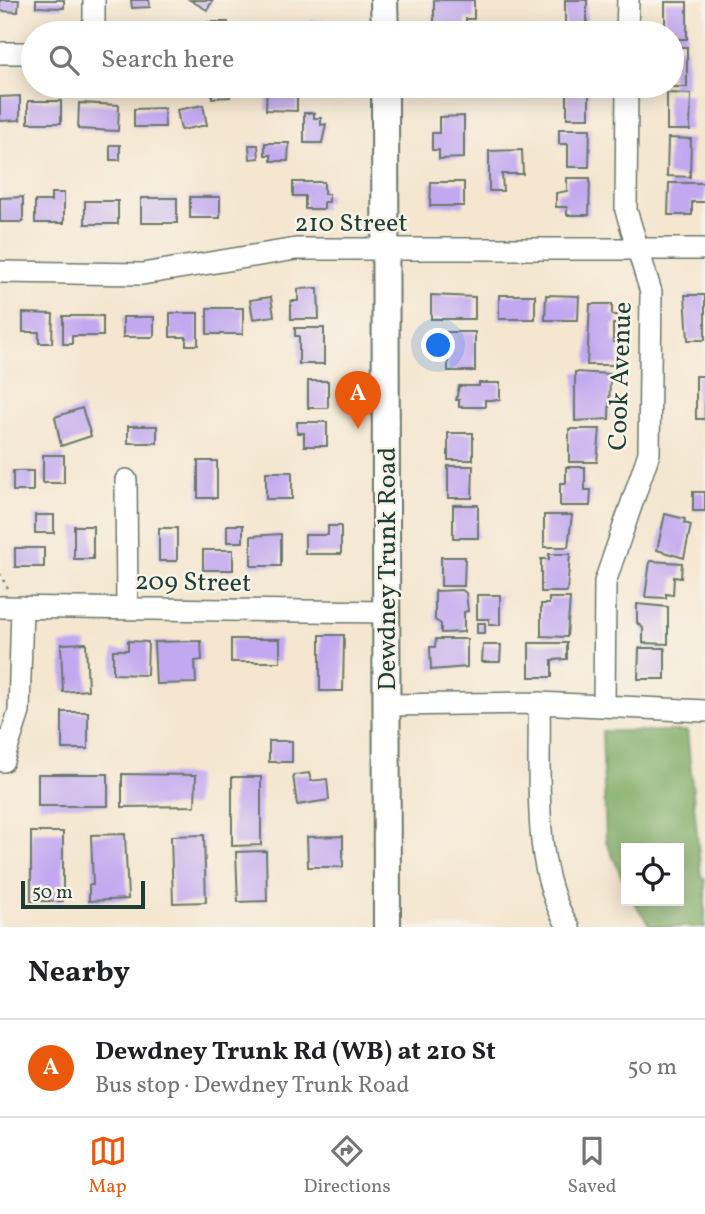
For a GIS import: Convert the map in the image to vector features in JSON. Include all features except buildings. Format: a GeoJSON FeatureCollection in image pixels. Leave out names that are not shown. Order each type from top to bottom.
{"type":"FeatureCollection","features":[{"type":"Feature","properties":{"kind":"main road"},"geometry":{"type":"LineString","coordinates":[[384,0],[385,21]]}},
{"type":"Feature","properties":{"kind":"main road","name":"Dewdney Trunk Road"},"geometry":{"type":"LineString","coordinates":[[385,98],[387,927]]}},
{"type":"Feature","properties":{"kind":"street"},"geometry":{"type":"LineString","coordinates":[[94,0],[94,21]]}},
{"type":"Feature","properties":{"kind":"street"},"geometry":{"type":"LineString","coordinates":[[627,21],[628,0]]}},
{"type":"Feature","properties":{"kind":"street"},"geometry":{"type":"LineString","coordinates":[[0,53],[21,53]]}},
{"type":"Feature","properties":{"kind":"street","name":"Cook Avenue"},"geometry":{"type":"LineString","coordinates":[[604,706],[605,582],[649,453],[650,292],[626,210],[627,98]]}},
{"type":"Feature","properties":{"kind":"street","name":"210 Street"},"geometry":{"type":"LineString","coordinates":[[0,272],[142,274],[279,250],[705,249]]}},
{"type":"Feature","properties":{"kind":"street"},"geometry":{"type":"LineString","coordinates":[[126,480],[127,608]]}},
{"type":"Feature","properties":{"kind":"street","name":"209 Street"},"geometry":{"type":"LineString","coordinates":[[0,607],[386,612]]}},
{"type":"Feature","properties":{"kind":"street"},"geometry":{"type":"LineString","coordinates":[[3,761],[19,712],[22,607]]}},
{"type":"Feature","properties":{"kind":"street"},"geometry":{"type":"LineString","coordinates":[[540,703],[546,872],[561,915],[569,927]]}},
{"type":"Feature","properties":{"kind":"street"},"geometry":{"type":"LineString","coordinates":[[387,705],[540,703],[705,710]]}},
{"type":"Feature","properties":{"kind":"green space"},"geometry":{"type":"Polygon","coordinates":[[[602,731],[687,731],[701,876],[705,879],[705,927],[651,927],[636,906],[684,906],[684,843],[621,843],[621,875],[606,841],[602,731]]]}},
{"type":"Feature","properties":{"kind":"place","name":"Dewdney Trunk Rd (WB) at 210 St"},"geometry":{"type":"Point","coordinates":[358,429]}}]}
